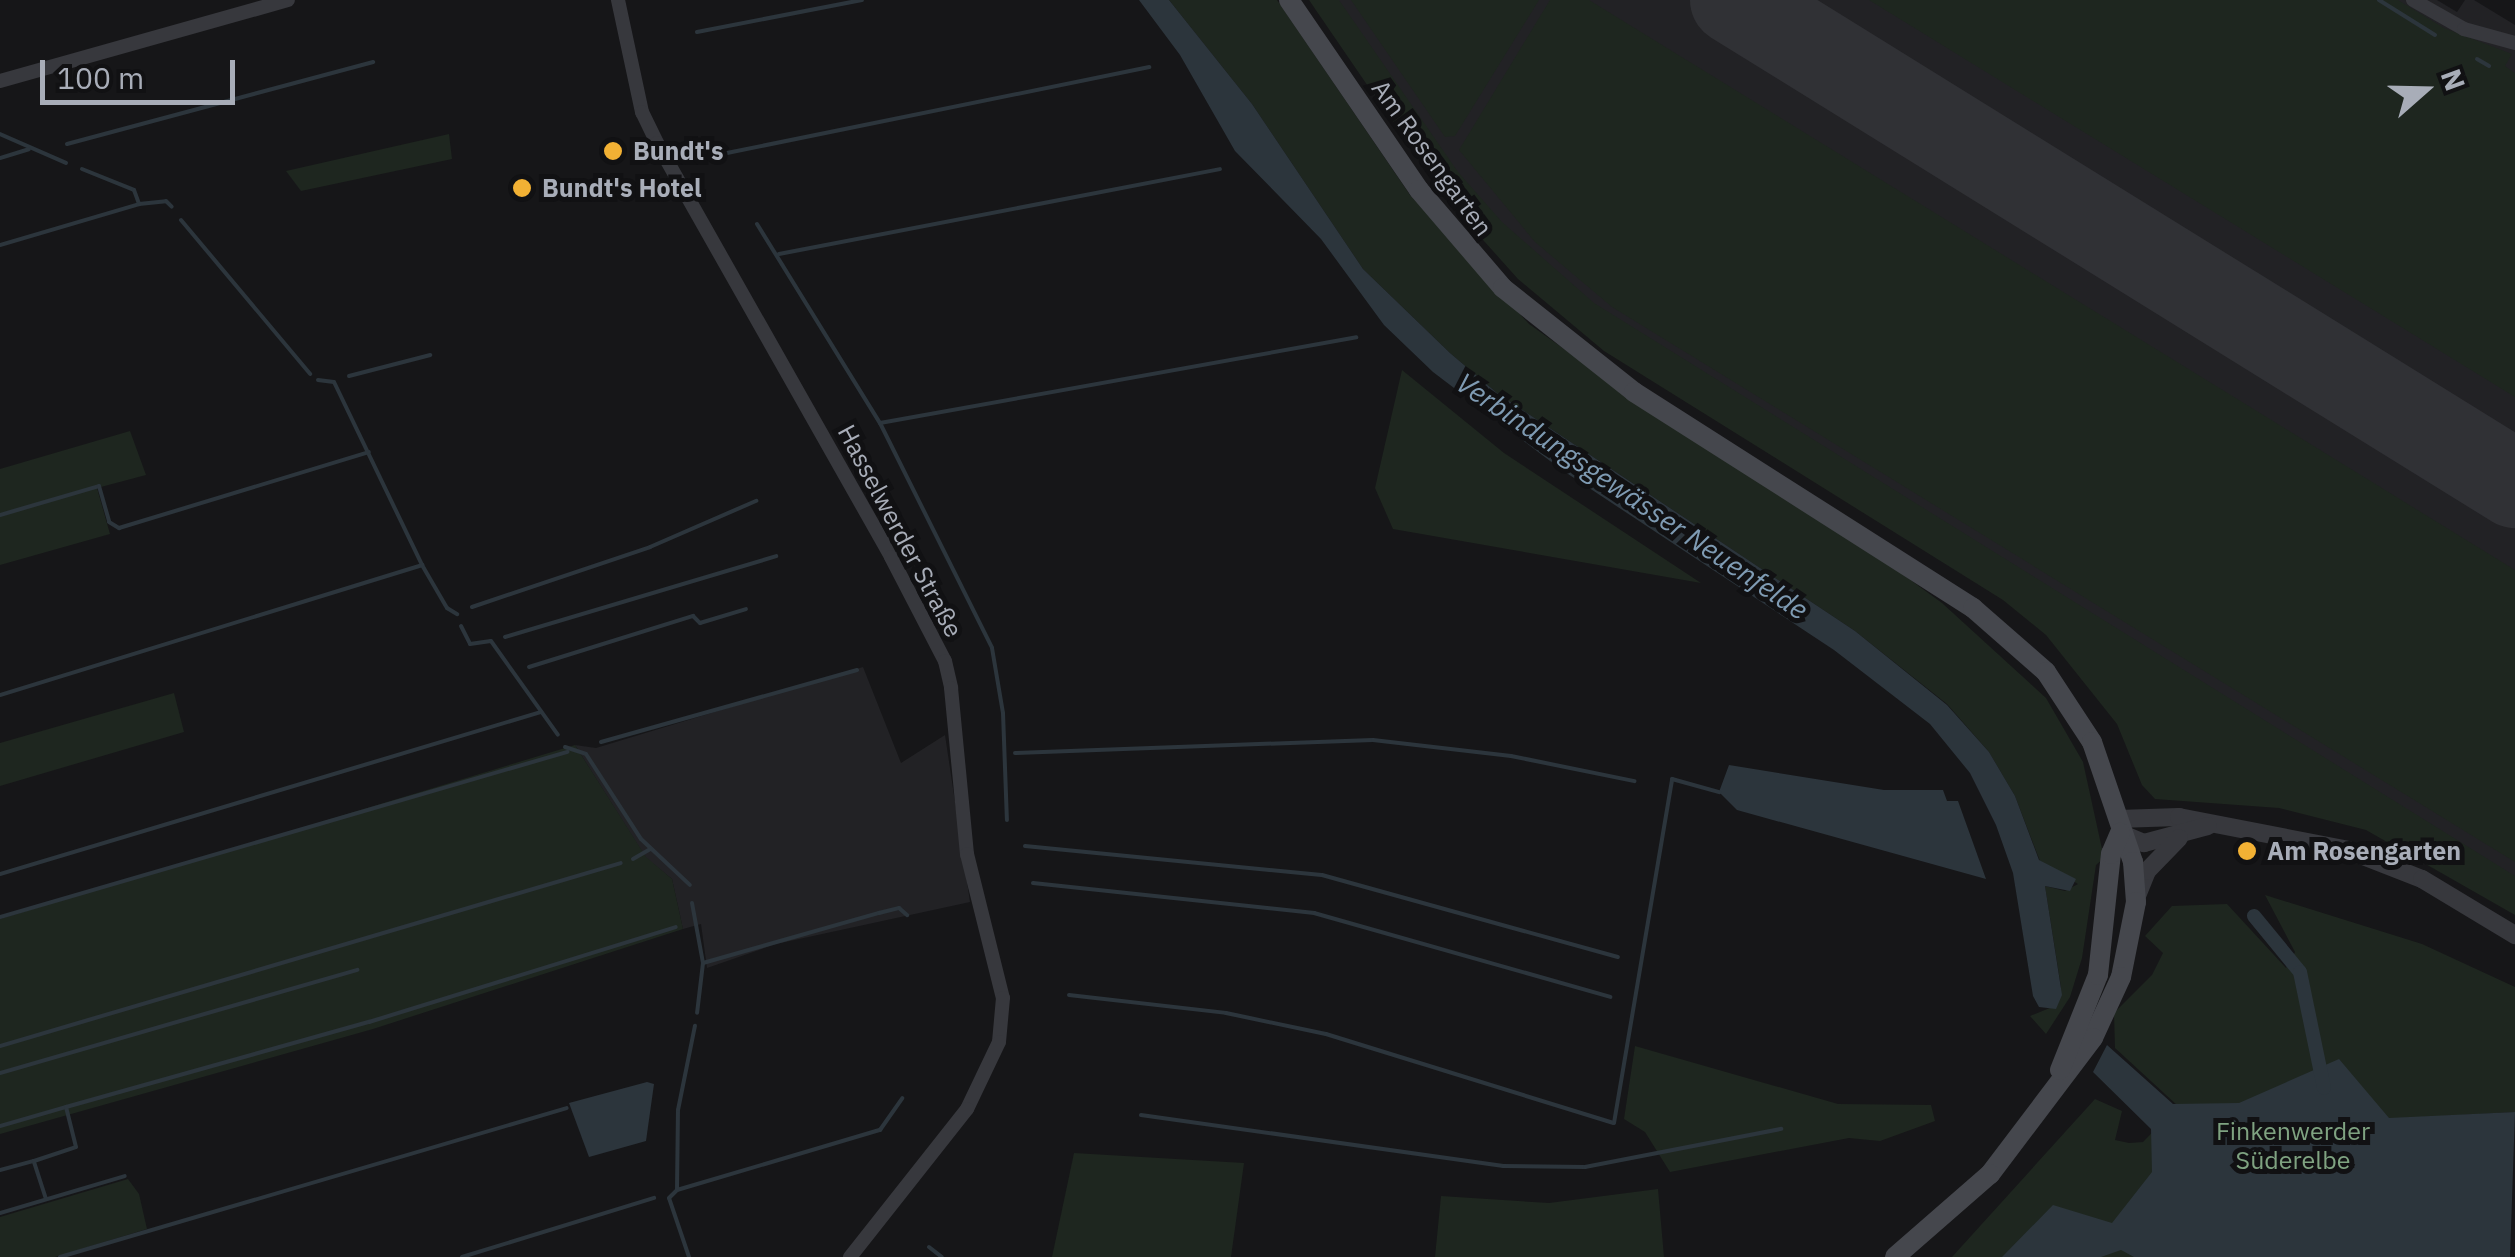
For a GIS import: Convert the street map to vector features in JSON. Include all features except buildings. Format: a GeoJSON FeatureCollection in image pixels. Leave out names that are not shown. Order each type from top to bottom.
{"type":"FeatureCollection","features":[{"type":"Feature","properties":{"kind":"main road","name":"Am Rosengarten"},"geometry":{"type":"LineString","coordinates":[[1289,0],[1419,190],[1503,288],[1589,362],[1855,530],[2012,638],[2053,680],[2084,725],[2133,862],[2136,902],[2124,965],[2101,1024],[2051,1088]]}},
{"type":"Feature","properties":{"kind":"main road"},"geometry":{"type":"LineString","coordinates":[[1895,1257],[1978,1186],[2051,1088],[2098,975],[2110,916],[2111,854],[2119,826]]}},
{"type":"Feature","properties":{"kind":"street"},"geometry":{"type":"LineString","coordinates":[[0,81],[288,0]]}},
{"type":"Feature","properties":{"kind":"street","name":"Hasselwerder Straße"},"geometry":{"type":"LineString","coordinates":[[618,0],[638,97],[657,144],[899,572],[945,661],[952,688],[967,854],[1003,998],[999,1042],[967,1109],[850,1257]]}},
{"type":"Feature","properties":{"kind":"street"},"geometry":{"type":"LineString","coordinates":[[2413,0],[2464,28],[2515,43]]}},
{"type":"Feature","properties":{"kind":"street"},"geometry":{"type":"LineString","coordinates":[[2119,826],[2179,817],[2208,826],[2284,833],[2386,863],[2515,935]]}},
{"type":"Feature","properties":{"kind":"street"},"geometry":{"type":"LineString","coordinates":[[2119,826],[2144,842],[2180,837],[2208,826]]}},
{"type":"Feature","properties":{"kind":"street"},"geometry":{"type":"LineString","coordinates":[[2136,902],[2147,871],[2180,837]]}},
{"type":"Feature","properties":{"kind":"shaded area"},"geometry":{"type":"Polygon","coordinates":[[[1322,0],[2437,0],[2457,12],[2465,0],[2474,0],[2515,25],[2515,883],[1620,333],[1510,241],[1322,0]]]}},
{"type":"Feature","properties":{"kind":"shaded area"},"geometry":{"type":"Polygon","coordinates":[[[863,667],[901,763],[945,735],[970,902],[776,944],[707,968],[701,924],[683,929],[672,879],[646,858],[575,745],[596,748],[863,667]]]}},
{"type":"Feature","properties":{"kind":"green space"},"geometry":{"type":"Polygon","coordinates":[[[1169,0],[1277,0],[1410,195],[1529,324],[1672,426],[1857,541],[1942,603],[2046,698],[2083,762],[2104,858],[2096,865],[2082,958],[2070,997],[2046,1034],[2030,1016],[2057,1005],[2061,987],[2045,886],[2065,891],[2078,884],[2040,861],[2015,796],[1989,752],[1947,704],[1855,631],[1497,393],[1450,353],[1363,269],[1252,104],[1169,0]]]}},
{"type":"Feature","properties":{"kind":"green space"},"geometry":{"type":"Polygon","coordinates":[[[1309,0],[1339,0],[1458,172],[1502,222],[1594,303],[2515,876],[2515,915],[2366,830],[2279,808],[2155,799],[2142,785],[2117,724],[2046,635],[2003,600],[1604,351],[1518,279],[1441,193],[1309,0]]]}},
{"type":"Feature","properties":{"kind":"green space"},"geometry":{"type":"Polygon","coordinates":[[[1351,0],[1539,0],[1455,136],[1445,137],[1351,0]]]}},
{"type":"Feature","properties":{"kind":"green space"},"geometry":{"type":"Polygon","coordinates":[[[1550,0],[1589,0],[2515,570],[2515,862],[1612,307],[1535,242],[1459,150],[1550,0]]]}},
{"type":"Feature","properties":{"kind":"green space"},"geometry":{"type":"Polygon","coordinates":[[[1869,0],[2398,0],[2444,28],[2512,54],[2505,66],[2515,73],[2515,397],[1869,0]]]}},
{"type":"Feature","properties":{"kind":"green space"},"geometry":{"type":"Polygon","coordinates":[[[449,134],[452,159],[301,191],[286,171],[449,134]]]}},
{"type":"Feature","properties":{"kind":"green space"},"geometry":{"type":"Polygon","coordinates":[[[1402,370],[1504,453],[1701,583],[1393,529],[1375,488],[1402,370]]]}},
{"type":"Feature","properties":{"kind":"green space"},"geometry":{"type":"Polygon","coordinates":[[[130,431],[146,475],[97,488],[110,534],[0,565],[0,469],[130,431]]]}},
{"type":"Feature","properties":{"kind":"green space"},"geometry":{"type":"Polygon","coordinates":[[[174,693],[184,732],[0,786],[0,743],[174,693]]]}},
{"type":"Feature","properties":{"kind":"green space"},"geometry":{"type":"Polygon","coordinates":[[[575,745],[646,857],[672,879],[683,929],[373,1029],[0,1134],[0,919],[575,745]]]}},
{"type":"Feature","properties":{"kind":"green space"},"geometry":{"type":"Polygon","coordinates":[[[2265,895],[2422,944],[2515,987],[2515,1112],[2404,1118],[2422,1257],[1952,1257],[2095,1099],[2122,1111],[2115,1140],[2129,1143],[2143,1142],[2178,1106],[2115,1048],[2114,1013],[2152,975],[2163,953],[2145,936],[2172,906],[2227,904],[2286,968],[2295,952],[2265,895]]]}},
{"type":"Feature","properties":{"kind":"green space"},"geometry":{"type":"Polygon","coordinates":[[[1635,1046],[1838,1104],[1931,1105],[1935,1121],[1880,1141],[1849,1138],[1670,1172],[1645,1132],[1624,1119],[1635,1046]]]}},
{"type":"Feature","properties":{"kind":"green space"},"geometry":{"type":"Polygon","coordinates":[[[1074,1153],[1244,1163],[1231,1257],[1052,1257],[1074,1153]]]}},
{"type":"Feature","properties":{"kind":"green space"},"geometry":{"type":"Polygon","coordinates":[[[128,1179],[139,1194],[147,1229],[55,1257],[0,1257],[0,1217],[128,1179]]]}},
{"type":"Feature","properties":{"kind":"green space"},"geometry":{"type":"Polygon","coordinates":[[[1658,1189],[1664,1257],[1435,1257],[1441,1196],[1549,1203],[1658,1189]]]}},
{"type":"Feature","properties":{"kind":"water","name":"Verbindungsgewässer Neuenfelde"},"geometry":{"type":"Polygon","coordinates":[[[1139,0],[1169,0],[1252,104],[1363,269],[1450,353],[1497,393],[1855,631],[1947,705],[1989,752],[2015,796],[2039,860],[2076,879],[2070,891],[2045,886],[2062,995],[2056,1009],[2039,1007],[2033,996],[2013,873],[1996,825],[1970,773],[1930,724],[1834,650],[1562,470],[1433,372],[1384,325],[1321,239],[1235,151],[1180,55],[1139,0]]]}},
{"type":"Feature","properties":{"kind":"water"},"geometry":{"type":"Polygon","coordinates":[[[1729,765],[1884,790],[1943,790],[1947,801],[1958,801],[1986,879],[1737,810],[1719,792],[1729,765]]]}},
{"type":"Feature","properties":{"kind":"water","name":"Finkenwerder Süderelbe"},"geometry":{"type":"Polygon","coordinates":[[[2107,1045],[2173,1104],[2239,1103],[2339,1059],[2389,1118],[2515,1112],[2510,1257],[2134,1257],[2121,1250],[2101,1257],[2002,1257],[2053,1205],[2112,1223],[2152,1172],[2151,1129],[2093,1072],[2107,1045]]]}},
{"type":"Feature","properties":{"kind":"water"},"geometry":{"type":"Polygon","coordinates":[[[647,1082],[654,1084],[646,1141],[589,1157],[569,1103],[647,1082]]]}},
{"type":"Feature","properties":{"kind":"waterway"},"geometry":{"type":"LineString","coordinates":[[697,32],[862,0]]}},
{"type":"Feature","properties":{"kind":"waterway"},"geometry":{"type":"LineString","coordinates":[[2379,0],[2435,35]]}},
{"type":"Feature","properties":{"kind":"waterway"},"geometry":{"type":"LineString","coordinates":[[2477,59],[2489,66]]}},
{"type":"Feature","properties":{"kind":"waterway"},"geometry":{"type":"LineString","coordinates":[[67,144],[373,62]]}},
{"type":"Feature","properties":{"kind":"waterway"},"geometry":{"type":"LineString","coordinates":[[727,153],[1149,67]]}},
{"type":"Feature","properties":{"kind":"waterway"},"geometry":{"type":"LineString","coordinates":[[0,134],[66,163]]}},
{"type":"Feature","properties":{"kind":"waterway"},"geometry":{"type":"LineString","coordinates":[[0,158],[29,149]]}},
{"type":"Feature","properties":{"kind":"waterway"},"geometry":{"type":"LineString","coordinates":[[82,169],[134,190],[139,204]]}},
{"type":"Feature","properties":{"kind":"waterway"},"geometry":{"type":"LineString","coordinates":[[779,254],[1220,169]]}},
{"type":"Feature","properties":{"kind":"waterway"},"geometry":{"type":"LineString","coordinates":[[0,245],[139,204],[166,201],[172,207]]}},
{"type":"Feature","properties":{"kind":"waterway"},"geometry":{"type":"LineString","coordinates":[[181,220],[310,374]]}},
{"type":"Feature","properties":{"kind":"waterway"},"geometry":{"type":"LineString","coordinates":[[757,224],[880,423],[992,648],[1003,713],[1007,820]]}},
{"type":"Feature","properties":{"kind":"waterway"},"geometry":{"type":"LineString","coordinates":[[880,423],[1356,337]]}},
{"type":"Feature","properties":{"kind":"waterway"},"geometry":{"type":"LineString","coordinates":[[349,376],[430,355]]}},
{"type":"Feature","properties":{"kind":"waterway"},"geometry":{"type":"LineString","coordinates":[[318,380],[334,382],[422,565],[447,608],[457,614]]}},
{"type":"Feature","properties":{"kind":"waterway"},"geometry":{"type":"LineString","coordinates":[[0,515],[99,486],[109,522],[119,528],[369,452]]}},
{"type":"Feature","properties":{"kind":"waterway"},"geometry":{"type":"LineString","coordinates":[[472,607],[650,547],[756,501]]}},
{"type":"Feature","properties":{"kind":"waterway"},"geometry":{"type":"LineString","coordinates":[[505,637],[776,556]]}},
{"type":"Feature","properties":{"kind":"waterway"},"geometry":{"type":"LineString","coordinates":[[0,695],[422,565]]}},
{"type":"Feature","properties":{"kind":"waterway"},"geometry":{"type":"LineString","coordinates":[[529,667],[693,616],[700,623],[746,609]]}},
{"type":"Feature","properties":{"kind":"waterway"},"geometry":{"type":"LineString","coordinates":[[461,626],[470,644],[491,641],[558,735]]}},
{"type":"Feature","properties":{"kind":"waterway"},"geometry":{"type":"LineString","coordinates":[[601,742],[857,670]]}},
{"type":"Feature","properties":{"kind":"waterway"},"geometry":{"type":"LineString","coordinates":[[0,874],[541,712]]}},
{"type":"Feature","properties":{"kind":"waterway"},"geometry":{"type":"LineString","coordinates":[[1015,753],[1373,740],[1511,756],[1634,781]]}},
{"type":"Feature","properties":{"kind":"waterway"},"geometry":{"type":"LineString","coordinates":[[565,747],[586,754],[641,839],[690,885]]}},
{"type":"Feature","properties":{"kind":"waterway"},"geometry":{"type":"LineString","coordinates":[[0,917],[567,752]]}},
{"type":"Feature","properties":{"kind":"waterway"},"geometry":{"type":"LineString","coordinates":[[1069,995],[1226,1013],[1326,1034],[1614,1123],[1672,779],[1719,792]]}},
{"type":"Feature","properties":{"kind":"waterway"},"geometry":{"type":"LineString","coordinates":[[1025,846],[1322,875],[1618,957]]}},
{"type":"Feature","properties":{"kind":"waterway"},"geometry":{"type":"LineString","coordinates":[[633,859],[650,849]]}},
{"type":"Feature","properties":{"kind":"waterway"},"geometry":{"type":"LineString","coordinates":[[0,1046],[621,863]]}},
{"type":"Feature","properties":{"kind":"waterway"},"geometry":{"type":"LineString","coordinates":[[1033,883],[1314,913],[1610,997]]}},
{"type":"Feature","properties":{"kind":"waterway"},"geometry":{"type":"LineString","coordinates":[[692,903],[703,963],[697,1013]]}},
{"type":"Feature","properties":{"kind":"waterway"},"geometry":{"type":"LineString","coordinates":[[703,963],[899,908],[907,915]]}},
{"type":"Feature","properties":{"kind":"waterway"},"geometry":{"type":"LineString","coordinates":[[2254,916],[2300,972],[2324,1088]]}},
{"type":"Feature","properties":{"kind":"waterway"},"geometry":{"type":"LineString","coordinates":[[46,1199],[34,1161],[76,1147],[66,1107],[369,1022],[676,927]]}},
{"type":"Feature","properties":{"kind":"waterway"},"geometry":{"type":"LineString","coordinates":[[0,1073],[357,970]]}},
{"type":"Feature","properties":{"kind":"waterway"},"geometry":{"type":"LineString","coordinates":[[689,1257],[669,1198],[677,1190],[678,1110],[695,1026]]}},
{"type":"Feature","properties":{"kind":"waterway"},"geometry":{"type":"LineString","coordinates":[[677,1190],[880,1130],[902,1098]]}},
{"type":"Feature","properties":{"kind":"waterway"},"geometry":{"type":"LineString","coordinates":[[0,1126],[66,1107]]}},
{"type":"Feature","properties":{"kind":"waterway"},"geometry":{"type":"LineString","coordinates":[[60,1257],[567,1108]]}},
{"type":"Feature","properties":{"kind":"waterway"},"geometry":{"type":"LineString","coordinates":[[1141,1115],[1503,1166],[1585,1167],[1781,1129]]}},
{"type":"Feature","properties":{"kind":"waterway"},"geometry":{"type":"LineString","coordinates":[[0,1170],[34,1161]]}},
{"type":"Feature","properties":{"kind":"waterway"},"geometry":{"type":"LineString","coordinates":[[0,1213],[125,1176]]}},
{"type":"Feature","properties":{"kind":"waterway"},"geometry":{"type":"LineString","coordinates":[[462,1257],[654,1198]]}},
{"type":"Feature","properties":{"kind":"waterway"},"geometry":{"type":"LineString","coordinates":[[929,1247],[942,1257]]}},
{"type":"Feature","properties":{"kind":"runway"},"geometry":{"type":"LineString","coordinates":[[1734,0],[2515,484]]}},
{"type":"Feature","properties":{"kind":"place","name":"Bundt's"},"geometry":{"type":"Point","coordinates":[613,151]}},
{"type":"Feature","properties":{"kind":"place","name":"Bundt's Hotel"},"geometry":{"type":"Point","coordinates":[522,188]}},
{"type":"Feature","properties":{"kind":"place","name":"Am Rosengarten"},"geometry":{"type":"Point","coordinates":[2247,851]}}]}
